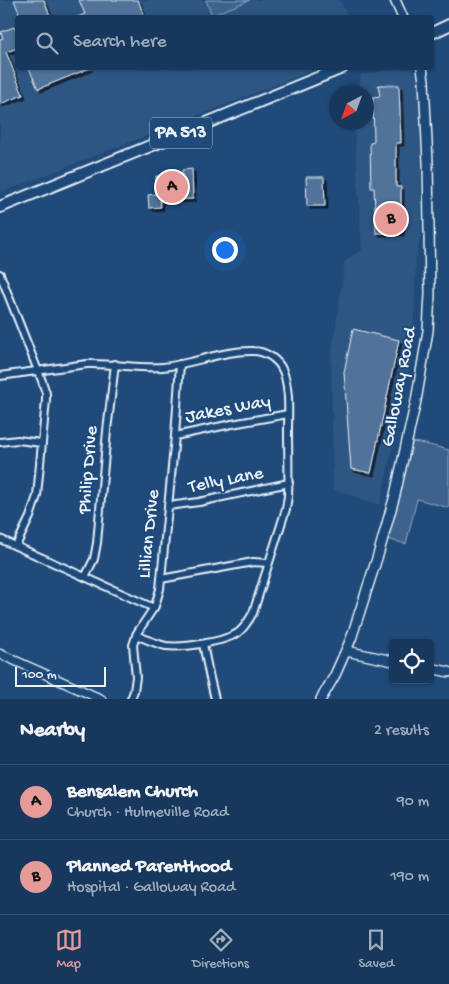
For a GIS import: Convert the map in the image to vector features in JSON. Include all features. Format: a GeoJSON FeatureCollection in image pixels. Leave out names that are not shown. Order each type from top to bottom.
{"type":"FeatureCollection","features":[{"type":"Feature","properties":{"kind":"main road"},"geometry":{"type":"LineString","coordinates":[[395,0],[401,15]]}},
{"type":"Feature","properties":{"kind":"main road"},"geometry":{"type":"LineString","coordinates":[[434,32],[449,25]]}},
{"type":"Feature","properties":{"kind":"main road","name":"PA 513"},"geometry":{"type":"LineString","coordinates":[[0,207],[337,70]]}},
{"type":"Feature","properties":{"kind":"main road","name":"Galloway Road"},"geometry":{"type":"LineString","coordinates":[[321,699],[335,675],[359,617],[395,496],[416,400],[428,331],[430,294],[428,162],[425,89],[422,70]]}},
{"type":"Feature","properties":{"kind":"main road"},"geometry":{"type":"LineString","coordinates":[[346,651],[389,660]]}},
{"type":"Feature","properties":{"kind":"main road"},"geometry":{"type":"LineString","coordinates":[[434,669],[449,672]]}},
{"type":"Feature","properties":{"kind":"street"},"geometry":{"type":"LineString","coordinates":[[0,274],[46,393],[37,496],[30,517],[16,546]]}},
{"type":"Feature","properties":{"kind":"street"},"geometry":{"type":"LineString","coordinates":[[0,376],[88,364],[115,364],[149,368],[246,351],[264,353],[275,360],[282,370],[287,392],[288,496],[286,509],[252,613],[244,627],[233,636],[203,644],[165,646],[136,635]]}},
{"type":"Feature","properties":{"kind":"street","name":"Philip Drive"},"geometry":{"type":"LineString","coordinates":[[85,577],[94,559],[97,543],[115,364]]}},
{"type":"Feature","properties":{"kind":"street","name":"Lillian Drive"},"geometry":{"type":"LineString","coordinates":[[131,699],[136,677],[133,645],[136,635],[154,608],[158,598],[161,579],[180,364]]}},
{"type":"Feature","properties":{"kind":"street","name":"Jakes Way"},"geometry":{"type":"LineString","coordinates":[[175,436],[288,414]]}},
{"type":"Feature","properties":{"kind":"street"},"geometry":{"type":"LineString","coordinates":[[0,442],[18,440],[41,443]]}},
{"type":"Feature","properties":{"kind":"street","name":"Telly Lane"},"geometry":{"type":"LineString","coordinates":[[168,506],[199,502],[289,483]]}},
{"type":"Feature","properties":{"kind":"street"},"geometry":{"type":"LineString","coordinates":[[0,539],[154,608]]}},
{"type":"Feature","properties":{"kind":"street"},"geometry":{"type":"LineString","coordinates":[[161,579],[253,562],[268,563]]}},
{"type":"Feature","properties":{"kind":"street"},"geometry":{"type":"LineString","coordinates":[[203,644],[215,699]]}},
{"type":"Feature","properties":{"kind":"street"},"geometry":{"type":"LineString","coordinates":[[0,654],[100,699]]}},
{"type":"Feature","properties":{"kind":"shaded area"},"geometry":{"type":"Polygon","coordinates":[[[0,0],[340,0],[347,15],[15,15],[15,70],[314,70],[0,193],[0,0]]]}},
{"type":"Feature","properties":{"kind":"shaded area"},"geometry":{"type":"Polygon","coordinates":[[[206,0],[250,0],[212,15],[206,0]]]}},
{"type":"Feature","properties":{"kind":"shaded area"},"geometry":{"type":"Polygon","coordinates":[[[387,70],[414,70],[417,80],[421,123],[421,234],[416,258],[413,350],[380,505],[333,489],[331,359],[345,261],[362,250],[354,130],[374,130],[374,85],[359,85],[361,75],[387,70]]]}},
{"type":"Feature","properties":{"kind":"shaded area"},"geometry":{"type":"Polygon","coordinates":[[[407,441],[449,450],[449,508],[417,499],[406,544],[383,538],[407,441]]]}},
{"type":"Feature","properties":{"kind":"building"},"geometry":{"type":"Polygon","coordinates":[[[14,0],[44,0],[50,15],[20,15],[14,0]]]}},
{"type":"Feature","properties":{"kind":"building"},"geometry":{"type":"Polygon","coordinates":[[[79,0],[138,0],[144,15],[82,15],[85,14],[79,0]]]}},
{"type":"Feature","properties":{"kind":"building"},"geometry":{"type":"Polygon","coordinates":[[[14,27],[15,29],[15,49],[6,52],[23,95],[0,104],[0,39],[3,38],[1,32],[14,27]]]}},
{"type":"Feature","properties":{"kind":"building"},"geometry":{"type":"Polygon","coordinates":[[[30,70],[85,70],[38,89],[30,70]]]}},
{"type":"Feature","properties":{"kind":"building"},"geometry":{"type":"Polygon","coordinates":[[[378,85],[399,85],[401,143],[396,143],[396,187],[401,187],[401,233],[376,233],[374,188],[371,188],[370,143],[374,142],[374,97],[380,96],[378,85]]]}},
{"type":"Feature","properties":{"kind":"building"},"geometry":{"type":"Polygon","coordinates":[[[192,169],[193,199],[160,200],[161,207],[149,208],[148,195],[156,194],[156,176],[166,176],[166,180],[182,179],[182,170],[192,169]]]}},
{"type":"Feature","properties":{"kind":"building"},"geometry":{"type":"Polygon","coordinates":[[[306,177],[324,177],[325,206],[307,206],[306,177]]]}},
{"type":"Feature","properties":{"kind":"building"},"geometry":{"type":"Polygon","coordinates":[[[353,329],[399,340],[371,473],[351,469],[344,372],[353,329]]]}},
{"type":"Feature","properties":{"kind":"place","name":"Bensalem Church"},"geometry":{"type":"Point","coordinates":[172,187]}},
{"type":"Feature","properties":{"kind":"place","name":"Planned Parenthood"},"geometry":{"type":"Point","coordinates":[391,219]}}]}
